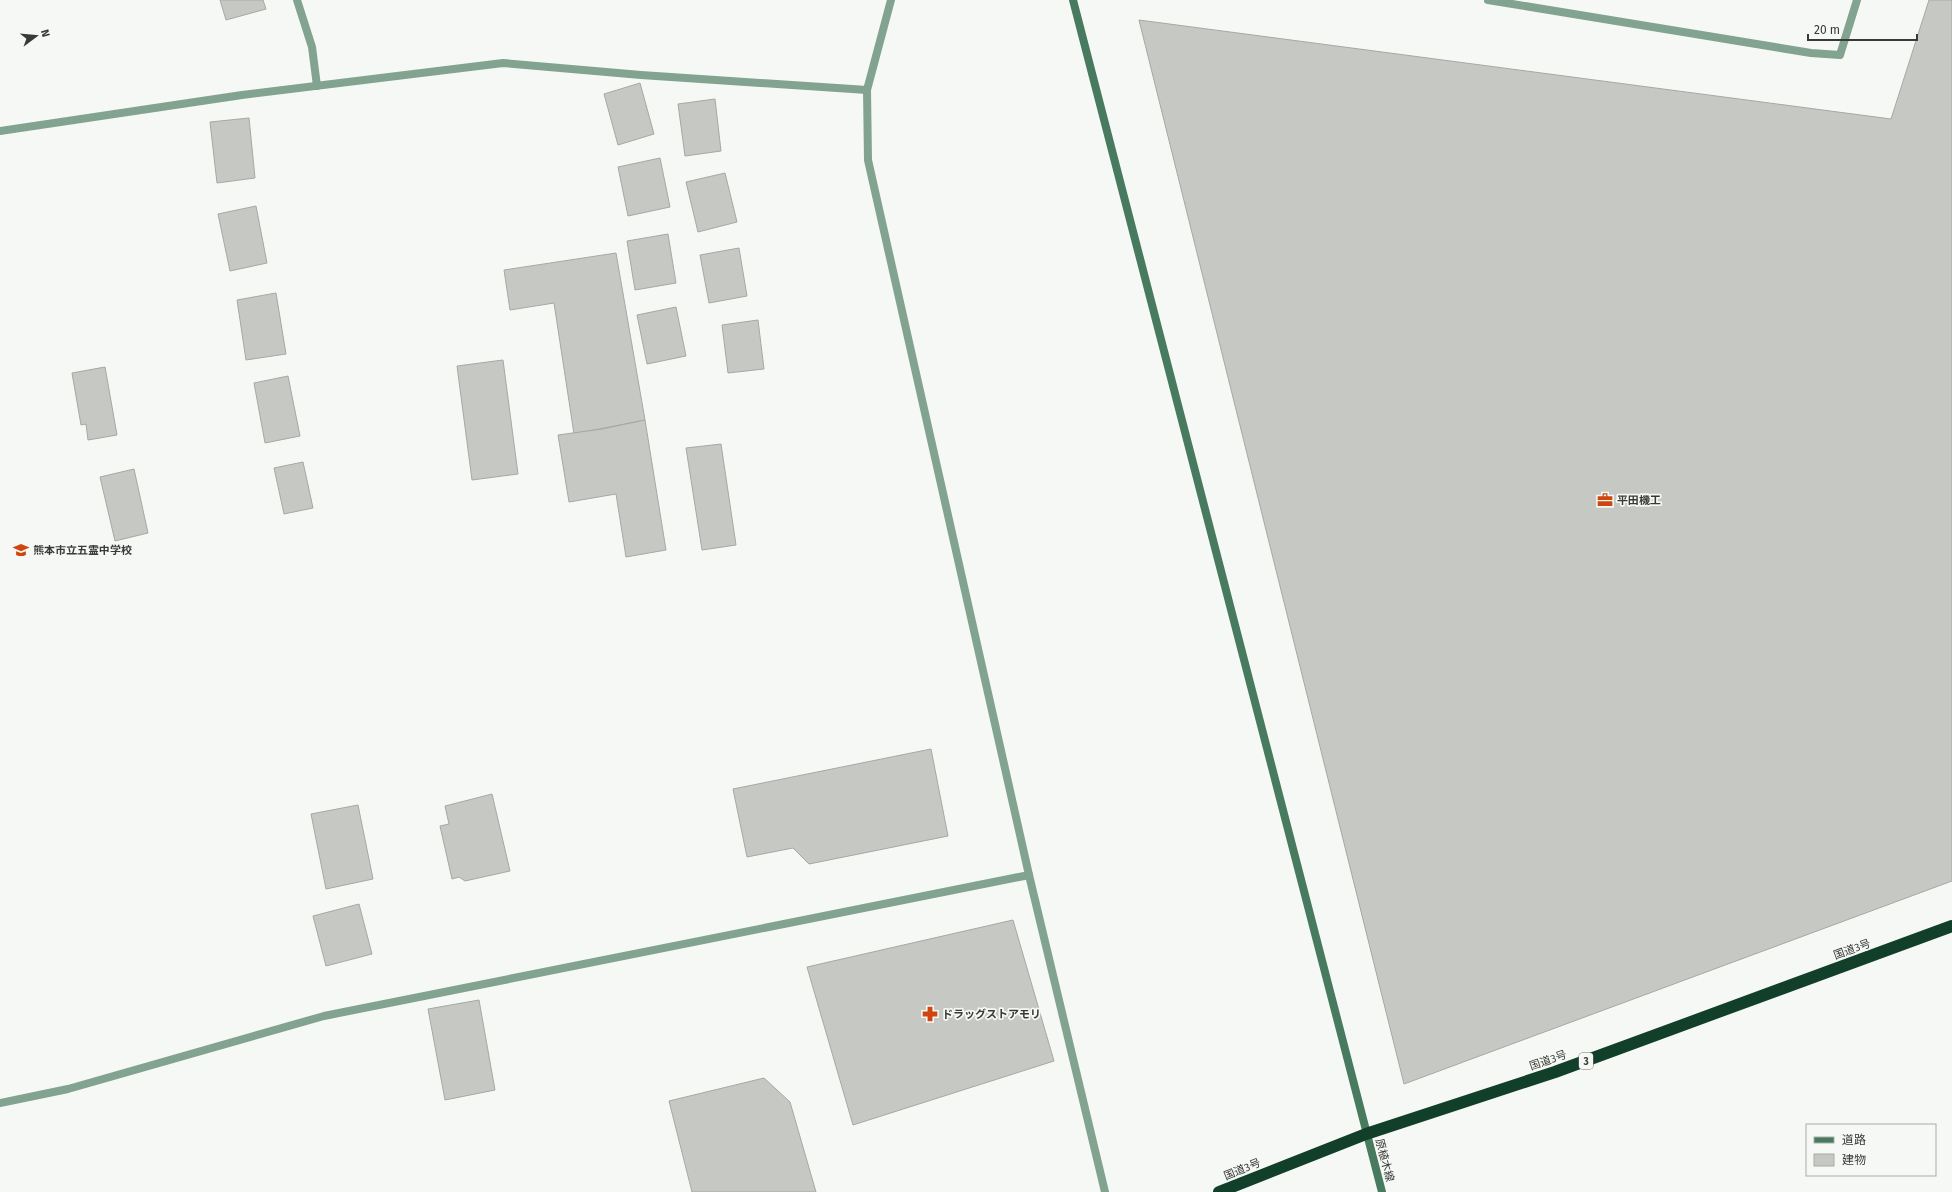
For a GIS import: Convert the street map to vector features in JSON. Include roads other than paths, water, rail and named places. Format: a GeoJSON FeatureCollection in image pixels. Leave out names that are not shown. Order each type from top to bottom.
{"type":"FeatureCollection","features":[{"type":"Feature","properties":{"kind":"highway","name":"国道3号"},"geometry":{"type":"LineString","coordinates":[[1219,1192],[1366,1134],[1555,1072],[1952,926]]}},
{"type":"Feature","properties":{"kind":"street"},"geometry":{"type":"LineString","coordinates":[[297,0],[312,47],[317,86]]}},
{"type":"Feature","properties":{"kind":"street"},"geometry":{"type":"LineString","coordinates":[[892,0],[867,90],[868,160],[1029,875],[1105,1192]]}},
{"type":"Feature","properties":{"kind":"street","name":"原植木線"},"geometry":{"type":"LineString","coordinates":[[1073,0],[1382,1192]]}},
{"type":"Feature","properties":{"kind":"street"},"geometry":{"type":"LineString","coordinates":[[1488,0],[1811,53],[1840,55],[1857,0]]}},
{"type":"Feature","properties":{"kind":"street"},"geometry":{"type":"LineString","coordinates":[[0,132],[144,109],[503,63],[641,75],[867,90]]}},
{"type":"Feature","properties":{"kind":"street"},"geometry":{"type":"LineString","coordinates":[[0,1103],[68,1089],[324,1016],[1029,875]]}},
{"type":"Feature","properties":{"kind":"place","name":"平田機工"},"geometry":{"type":"Point","coordinates":[1605,500]}},
{"type":"Feature","properties":{"kind":"place","name":"熊本市立五霊中学校"},"geometry":{"type":"Point","coordinates":[21,550]}},
{"type":"Feature","properties":{"kind":"place","name":"ドラッグストアモリ"},"geometry":{"type":"Point","coordinates":[930,1014]}}]}
